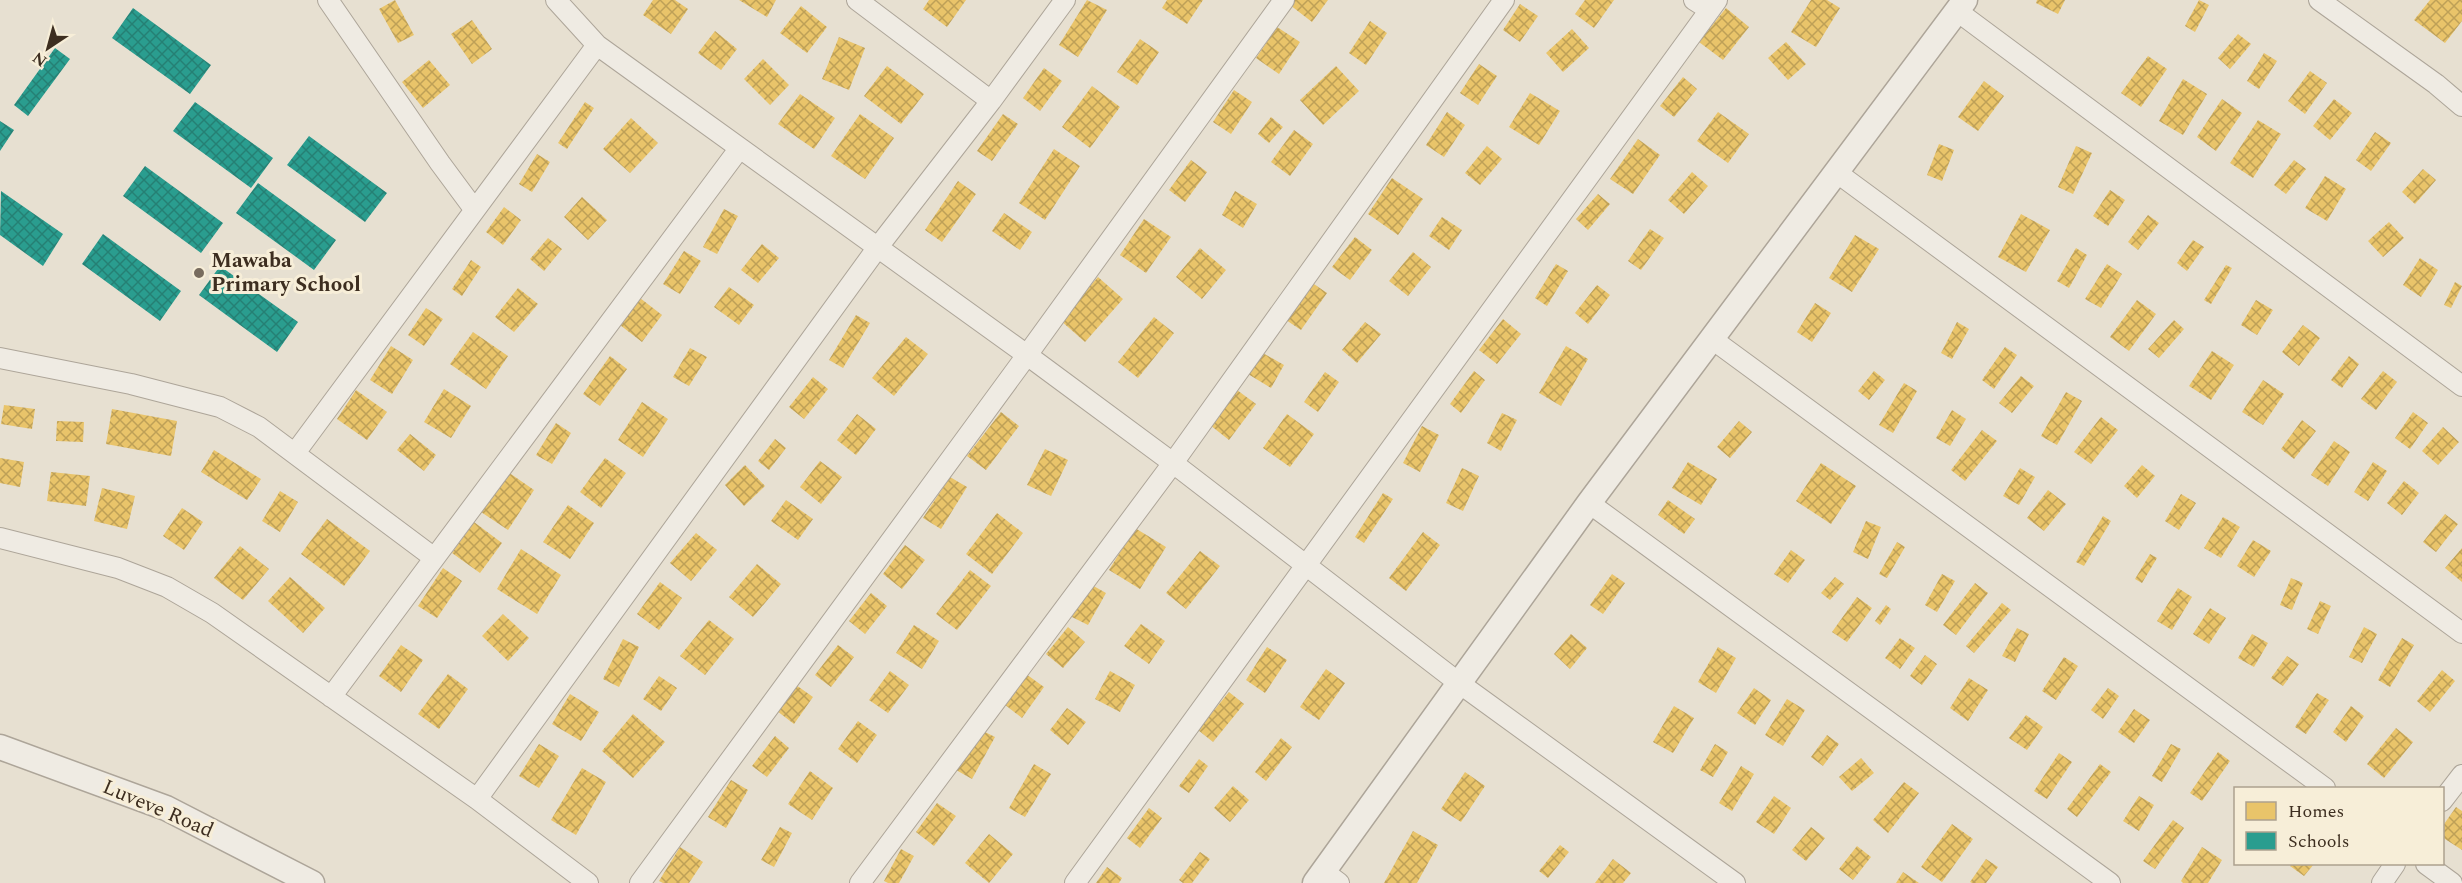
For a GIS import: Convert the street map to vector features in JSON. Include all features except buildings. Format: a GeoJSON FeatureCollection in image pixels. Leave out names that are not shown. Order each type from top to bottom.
{"type":"FeatureCollection","features":[{"type":"Feature","properties":{"kind":"street"},"geometry":{"type":"LineString","coordinates":[[328,0],[474,209]]}},
{"type":"Feature","properties":{"kind":"street"},"geometry":{"type":"LineString","coordinates":[[556,0],[597,45],[1028,355],[1459,682],[1735,883]]}},
{"type":"Feature","properties":{"kind":"street"},"geometry":{"type":"LineString","coordinates":[[857,0],[991,101]]}},
{"type":"Feature","properties":{"kind":"street"},"geometry":{"type":"LineString","coordinates":[[477,799],[878,247],[991,101],[1065,0]]}},
{"type":"Feature","properties":{"kind":"street"},"geometry":{"type":"LineString","coordinates":[[639,883],[1028,355],[1284,0]]}},
{"type":"Feature","properties":{"kind":"street"},"geometry":{"type":"LineString","coordinates":[[860,883],[1173,463],[1504,0]]}},
{"type":"Feature","properties":{"kind":"street"},"geometry":{"type":"LineString","coordinates":[[2319,0],[2436,84],[2462,106]]}},
{"type":"Feature","properties":{"kind":"street"},"geometry":{"type":"LineString","coordinates":[[1075,883],[1306,567],[1707,3]]}},
{"type":"Feature","properties":{"kind":"street"},"geometry":{"type":"LineString","coordinates":[[1325,879],[1459,682],[1589,502],[1961,6],[2462,386]]}},
{"type":"Feature","properties":{"kind":"street"},"geometry":{"type":"LineString","coordinates":[[295,453],[597,45]]}},
{"type":"Feature","properties":{"kind":"street"},"geometry":{"type":"LineString","coordinates":[[331,697],[739,148]]}},
{"type":"Feature","properties":{"kind":"street"},"geometry":{"type":"LineString","coordinates":[[1836,172],[2462,633]]}},
{"type":"Feature","properties":{"kind":"street"},"geometry":{"type":"LineString","coordinates":[[1712,339],[2322,787]]}},
{"type":"Feature","properties":{"kind":"street"},"geometry":{"type":"LineString","coordinates":[[0,358],[131,384],[220,407],[259,427],[433,557]]}},
{"type":"Feature","properties":{"kind":"street"},"geometry":{"type":"LineString","coordinates":[[1589,502],[2110,883]]}},
{"type":"Feature","properties":{"kind":"street"},"geometry":{"type":"LineString","coordinates":[[0,538],[118,568],[167,587],[212,613],[477,799],[588,883]]}},
{"type":"Feature","properties":{"kind":"street","name":"Luveve Road"},"geometry":{"type":"LineString","coordinates":[[0,747],[166,808],[312,883]]}},
{"type":"Feature","properties":{"kind":"street"},"geometry":{"type":"LineString","coordinates":[[2444,798],[2462,775]]}},
{"type":"Feature","properties":{"kind":"street"},"geometry":{"type":"LineString","coordinates":[[2382,883],[2394,865]]}},
{"type":"Feature","properties":{"kind":"street"},"geometry":{"type":"LineString","coordinates":[[2428,865],[2452,883]]}},
{"type":"Feature","properties":{"kind":"place","name":"Mawaba Primary School"},"geometry":{"type":"Point","coordinates":[199,273]}}]}
